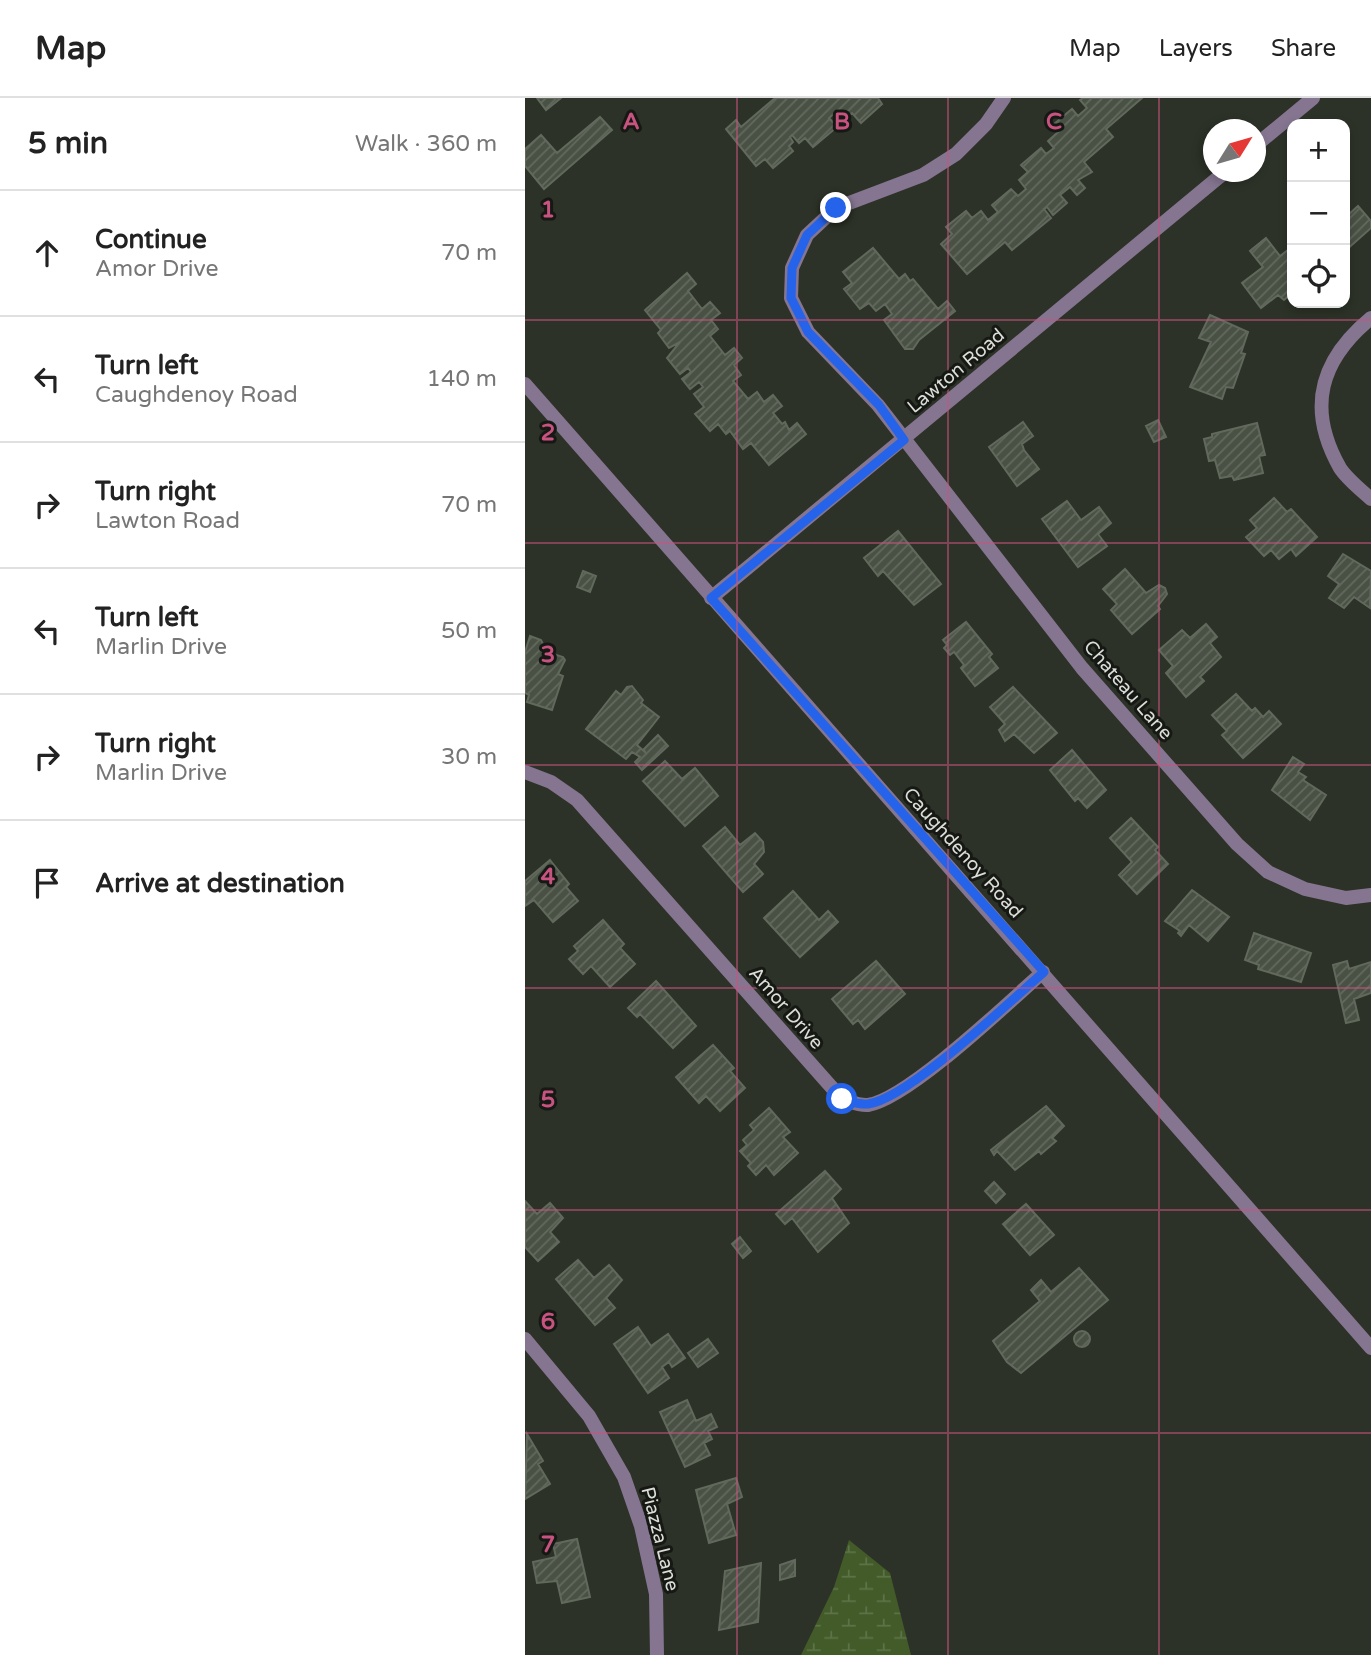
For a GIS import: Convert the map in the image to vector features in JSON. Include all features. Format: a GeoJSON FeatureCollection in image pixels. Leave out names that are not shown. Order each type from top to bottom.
{"type":"FeatureCollection","features":[{"type":"Feature","properties":{"kind":"street","name":"Chateau Lane"},"geometry":{"type":"LineString","coordinates":[[1004,98],[986,124],[956,154],[923,174],[836,208],[807,235],[792,268],[791,298],[808,332],[879,405],[1082,668],[1237,844],[1268,872],[1305,889],[1346,898],[1371,895]]}},
{"type":"Feature","properties":{"kind":"street"},"geometry":{"type":"LineString","coordinates":[[1266,137],[1313,98]]}},
{"type":"Feature","properties":{"kind":"street","name":"Lawton Road"},"geometry":{"type":"LineString","coordinates":[[711,598],[1213,182]]}},
{"type":"Feature","properties":{"kind":"street"},"geometry":{"type":"LineString","coordinates":[[1371,318],[1352,334],[1337,355],[1321,388],[1322,417],[1341,470],[1371,499]]}},
{"type":"Feature","properties":{"kind":"street","name":"Caughdenoy Road"},"geometry":{"type":"LineString","coordinates":[[525,384],[711,598],[1044,972],[1371,1348]]}},
{"type":"Feature","properties":{"kind":"street","name":"Amor Drive"},"geometry":{"type":"LineString","coordinates":[[525,772],[551,782],[577,800],[842,1099],[866,1105],[893,1096],[953,1050],[1044,972]]}},
{"type":"Feature","properties":{"kind":"street","name":"Piazza Lane"},"geometry":{"type":"LineString","coordinates":[[525,1339],[589,1416],[624,1477],[641,1526],[656,1594],[657,1655]]}},
{"type":"Feature","properties":{"kind":"green space"},"geometry":{"type":"Polygon","coordinates":[[[849,1540],[890,1573],[911,1655],[801,1655],[834,1587],[849,1540]]]}},
{"type":"Feature","properties":{"kind":"building"},"geometry":{"type":"Polygon","coordinates":[[[537,98],[561,98],[546,110],[537,98]]]}},
{"type":"Feature","properties":{"kind":"building"},"geometry":{"type":"Polygon","coordinates":[[[775,98],[878,98],[882,104],[861,123],[852,113],[845,118],[838,110],[829,118],[837,127],[813,147],[805,138],[799,143],[792,135],[790,137],[793,142],[789,146],[793,151],[773,168],[765,159],[756,166],[726,129],[736,120],[741,127],[775,98]]]}},
{"type":"Feature","properties":{"kind":"building"},"geometry":{"type":"Polygon","coordinates":[[[1142,98],[1106,129],[1113,137],[1084,162],[1092,172],[1078,180],[1085,188],[1077,195],[1070,187],[1060,195],[1067,203],[1053,215],[1047,207],[1044,209],[1051,218],[1012,250],[1005,242],[967,274],[941,244],[952,234],[946,227],[966,211],[972,218],[981,211],[988,220],[998,212],[992,205],[1011,189],[1018,196],[1026,189],[1019,180],[1028,172],[1021,165],[1041,148],[1046,154],[1054,148],[1048,141],[1058,132],[1053,125],[1072,109],[1078,116],[1087,108],[1080,100],[1142,98]]]}},
{"type":"Feature","properties":{"kind":"building"},"geometry":{"type":"Polygon","coordinates":[[[600,117],[612,130],[544,189],[525,166],[525,149],[541,135],[557,153],[600,117]]]}},
{"type":"Feature","properties":{"kind":"building"},"geometry":{"type":"Polygon","coordinates":[[[1358,206],[1371,221],[1371,228],[1350,247],[1350,245],[1350,213],[1358,206]]]}},
{"type":"Feature","properties":{"kind":"building"},"geometry":{"type":"Polygon","coordinates":[[[1266,238],[1280,256],[1287,251],[1287,297],[1284,300],[1278,295],[1261,308],[1242,283],[1263,267],[1250,251],[1266,238]]]}},
{"type":"Feature","properties":{"kind":"building"},"geometry":{"type":"Polygon","coordinates":[[[873,248],[899,279],[905,274],[910,281],[913,279],[938,309],[947,301],[955,311],[919,340],[913,349],[905,349],[884,320],[892,314],[885,304],[876,311],[869,303],[860,309],[844,289],[852,283],[843,272],[873,248]]]}},
{"type":"Feature","properties":{"kind":"building"},"geometry":{"type":"Polygon","coordinates":[[[687,273],[696,284],[688,291],[702,309],[710,302],[720,313],[711,320],[718,329],[710,336],[725,355],[734,348],[742,358],[734,365],[741,375],[733,381],[748,399],[757,392],[764,402],[773,395],[782,406],[773,413],[782,424],[785,422],[789,430],[797,423],[806,434],[769,465],[751,443],[743,449],[730,431],[726,434],[718,424],[710,431],[695,414],[704,407],[694,394],[703,387],[699,382],[690,389],[682,379],[691,372],[688,368],[680,374],[667,358],[680,342],[669,348],[658,333],[661,330],[645,310],[687,273]]]}},
{"type":"Feature","properties":{"kind":"building"},"geometry":{"type":"Polygon","coordinates":[[[1210,315],[1248,332],[1241,353],[1245,354],[1233,388],[1226,387],[1222,399],[1190,387],[1211,342],[1199,338],[1210,315]]]}},
{"type":"Feature","properties":{"kind":"building"},"geometry":{"type":"Polygon","coordinates":[[[1158,420],[1166,437],[1154,442],[1146,426],[1158,420]]]}},
{"type":"Feature","properties":{"kind":"building"},"geometry":{"type":"Polygon","coordinates":[[[1023,422],[1033,436],[1022,444],[1024,450],[1039,469],[1017,486],[989,447],[1023,422]]]}},
{"type":"Feature","properties":{"kind":"building"},"geometry":{"type":"Polygon","coordinates":[[[1257,423],[1265,455],[1259,456],[1263,473],[1234,480],[1232,476],[1220,478],[1215,460],[1209,461],[1204,439],[1212,437],[1212,434],[1257,423]]]}},
{"type":"Feature","properties":{"kind":"building"},"geometry":{"type":"Polygon","coordinates":[[[1274,498],[1287,512],[1291,509],[1317,537],[1296,556],[1291,549],[1279,559],[1271,550],[1264,556],[1246,537],[1257,528],[1250,520],[1274,498]]]}},
{"type":"Feature","properties":{"kind":"building"},"geometry":{"type":"Polygon","coordinates":[[[1067,501],[1081,520],[1099,507],[1111,523],[1098,534],[1107,546],[1078,567],[1042,519],[1067,501]]]}},
{"type":"Feature","properties":{"kind":"building"},"geometry":{"type":"Polygon","coordinates":[[[898,531],[941,584],[914,605],[883,571],[878,576],[864,558],[898,531]]]}},
{"type":"Feature","properties":{"kind":"building"},"geometry":{"type":"Polygon","coordinates":[[[1343,554],[1371,571],[1370,608],[1354,597],[1344,608],[1329,598],[1339,584],[1328,576],[1343,554]]]}},
{"type":"Feature","properties":{"kind":"building"},"geometry":{"type":"Polygon","coordinates":[[[1125,569],[1146,593],[1159,585],[1165,588],[1167,594],[1158,606],[1160,609],[1132,634],[1111,610],[1117,604],[1103,589],[1125,569]]]}},
{"type":"Feature","properties":{"kind":"building"},"geometry":{"type":"Polygon","coordinates":[[[583,571],[596,576],[590,592],[577,587],[583,571]]]}},
{"type":"Feature","properties":{"kind":"building"},"geometry":{"type":"Polygon","coordinates":[[[966,622],[992,654],[989,657],[998,668],[975,686],[961,668],[964,665],[954,652],[950,655],[944,648],[947,645],[943,640],[966,622]]]}},
{"type":"Feature","properties":{"kind":"building"},"geometry":{"type":"Polygon","coordinates":[[[1206,624],[1217,637],[1210,643],[1221,657],[1200,677],[1204,681],[1186,697],[1166,673],[1173,666],[1159,650],[1182,630],[1190,638],[1206,624]]]}},
{"type":"Feature","properties":{"kind":"building"},"geometry":{"type":"Polygon","coordinates":[[[530,636],[541,640],[547,652],[565,660],[558,674],[563,676],[552,710],[527,702],[529,695],[525,693],[525,652],[530,636]]]}},
{"type":"Feature","properties":{"kind":"building"},"geometry":{"type":"Polygon","coordinates":[[[632,686],[643,700],[641,703],[659,717],[637,745],[645,752],[644,749],[658,735],[668,746],[642,770],[635,762],[640,757],[632,752],[626,759],[586,729],[616,691],[621,695],[627,687],[632,686]]]}},
{"type":"Feature","properties":{"kind":"building"},"geometry":{"type":"Polygon","coordinates":[[[1013,687],[1057,733],[1034,753],[1014,734],[1005,741],[999,730],[1005,724],[990,707],[1013,687]]]}},
{"type":"Feature","properties":{"kind":"building"},"geometry":{"type":"Polygon","coordinates":[[[1236,694],[1252,711],[1255,708],[1263,717],[1269,711],[1281,724],[1243,758],[1222,735],[1227,731],[1212,715],[1236,694]]]}},
{"type":"Feature","properties":{"kind":"building"},"geometry":{"type":"Polygon","coordinates":[[[1072,750],[1106,790],[1087,808],[1078,798],[1075,801],[1050,770],[1072,750]]]}},
{"type":"Feature","properties":{"kind":"building"},"geometry":{"type":"Polygon","coordinates":[[[1293,757],[1304,764],[1298,772],[1306,777],[1303,780],[1326,795],[1310,820],[1272,790],[1293,757]]]}},
{"type":"Feature","properties":{"kind":"building"},"geometry":{"type":"Polygon","coordinates":[[[665,761],[682,779],[695,768],[718,796],[685,826],[643,781],[665,761]]]}},
{"type":"Feature","properties":{"kind":"building"},"geometry":{"type":"Polygon","coordinates":[[[1131,818],[1158,847],[1155,850],[1168,864],[1137,894],[1119,875],[1132,862],[1110,838],[1131,818]]]}},
{"type":"Feature","properties":{"kind":"building"},"geometry":{"type":"Polygon","coordinates":[[[725,827],[740,845],[755,833],[763,842],[764,852],[754,864],[763,874],[743,892],[703,846],[725,827]]]}},
{"type":"Feature","properties":{"kind":"building"},"geometry":{"type":"Polygon","coordinates":[[[550,860],[569,884],[566,887],[578,901],[553,922],[534,900],[525,906],[525,881],[550,860]]]}},
{"type":"Feature","properties":{"kind":"building"},"geometry":{"type":"Polygon","coordinates":[[[1192,890],[1229,917],[1208,941],[1189,925],[1181,936],[1178,933],[1180,931],[1165,921],[1192,890]]]}},
{"type":"Feature","properties":{"kind":"building"},"geometry":{"type":"Polygon","coordinates":[[[793,891],[819,920],[828,911],[838,922],[800,957],[764,918],[793,891]]]}},
{"type":"Feature","properties":{"kind":"building"},"geometry":{"type":"Polygon","coordinates":[[[603,920],[624,944],[620,948],[635,964],[610,987],[591,966],[583,974],[569,959],[578,951],[574,946],[603,920]]]}},
{"type":"Feature","properties":{"kind":"building"},"geometry":{"type":"Polygon","coordinates":[[[1254,933],[1311,953],[1301,982],[1258,969],[1259,965],[1245,960],[1254,933]]]}},
{"type":"Feature","properties":{"kind":"building"},"geometry":{"type":"Polygon","coordinates":[[[876,961],[905,994],[865,1029],[858,1020],[853,1024],[832,999],[876,961]]]}},
{"type":"Feature","properties":{"kind":"building"},"geometry":{"type":"Polygon","coordinates":[[[1347,961],[1349,969],[1371,962],[1371,993],[1354,999],[1359,1020],[1346,1023],[1333,965],[1347,961]]]}},
{"type":"Feature","properties":{"kind":"building"},"geometry":{"type":"Polygon","coordinates":[[[656,981],[696,1026],[673,1048],[640,1014],[637,1017],[628,1008],[656,981]]]}},
{"type":"Feature","properties":{"kind":"building"},"geometry":{"type":"Polygon","coordinates":[[[713,1045],[734,1068],[730,1071],[745,1088],[720,1111],[706,1096],[699,1103],[676,1077],[713,1045]]]}},
{"type":"Feature","properties":{"kind":"building"},"geometry":{"type":"Polygon","coordinates":[[[1046,1106],[1064,1126],[1052,1138],[1056,1141],[1015,1170],[997,1151],[994,1155],[991,1150],[1046,1106]]]}},
{"type":"Feature","properties":{"kind":"building"},"geometry":{"type":"Polygon","coordinates":[[[769,1108],[790,1132],[783,1137],[798,1153],[774,1175],[766,1165],[756,1175],[748,1166],[751,1163],[740,1151],[747,1145],[743,1140],[754,1130],[750,1125],[769,1108]]]}},
{"type":"Feature","properties":{"kind":"building"},"geometry":{"type":"Polygon","coordinates":[[[825,1171],[841,1189],[832,1198],[849,1223],[818,1252],[792,1218],[785,1224],[776,1214],[825,1171]]]}},
{"type":"Feature","properties":{"kind":"building"},"geometry":{"type":"Polygon","coordinates":[[[994,1182],[1005,1194],[996,1203],[985,1191],[994,1182]]]}},
{"type":"Feature","properties":{"kind":"building"},"geometry":{"type":"Polygon","coordinates":[[[525,1201],[537,1214],[550,1203],[563,1218],[550,1232],[559,1242],[538,1261],[525,1247],[525,1201]]]}},
{"type":"Feature","properties":{"kind":"building"},"geometry":{"type":"Polygon","coordinates":[[[1026,1204],[1054,1235],[1030,1255],[1003,1224],[1026,1204]]]}},
{"type":"Feature","properties":{"kind":"building"},"geometry":{"type":"Polygon","coordinates":[[[740,1237],[751,1251],[743,1258],[732,1244],[740,1237]]]}},
{"type":"Feature","properties":{"kind":"building"},"geometry":{"type":"Polygon","coordinates":[[[578,1260],[594,1278],[609,1265],[622,1280],[606,1298],[615,1308],[595,1325],[556,1279],[578,1260]]]}},
{"type":"Feature","properties":{"kind":"building"},"geometry":{"type":"Polygon","coordinates":[[[1079,1268],[1108,1300],[1021,1373],[1007,1362],[993,1341],[1040,1301],[1031,1290],[1041,1280],[1051,1292],[1079,1268]]]}},
{"type":"Feature","properties":{"kind":"building"},"geometry":{"type":"Polygon","coordinates":[[[638,1327],[651,1346],[668,1334],[685,1358],[672,1367],[669,1362],[662,1367],[669,1378],[648,1393],[614,1344],[638,1327]]]}},
{"type":"Feature","properties":{"kind":"building"},"geometry":{"type":"Polygon","coordinates":[[[1082,1331],[1088,1333],[1088,1345],[1082,1347],[1076,1345],[1074,1339],[1076,1333],[1082,1331]]]}},
{"type":"Feature","properties":{"kind":"building"},"geometry":{"type":"Polygon","coordinates":[[[708,1339],[718,1353],[698,1367],[688,1353],[708,1339]]]}},
{"type":"Feature","properties":{"kind":"building"},"geometry":{"type":"Polygon","coordinates":[[[687,1400],[696,1421],[711,1414],[717,1427],[708,1431],[712,1439],[704,1443],[710,1455],[685,1467],[660,1412],[687,1400]]]}},
{"type":"Feature","properties":{"kind":"building"},"geometry":{"type":"Polygon","coordinates":[[[527,1434],[543,1461],[538,1464],[550,1484],[525,1499],[527,1434]]]}},
{"type":"Feature","properties":{"kind":"building"},"geometry":{"type":"Polygon","coordinates":[[[736,1478],[742,1497],[727,1504],[736,1535],[709,1543],[696,1490],[736,1478]]]}},
{"type":"Feature","properties":{"kind":"building"},"geometry":{"type":"Polygon","coordinates":[[[577,1539],[590,1597],[562,1603],[557,1581],[537,1583],[533,1562],[556,1557],[553,1544],[577,1539]]]}},
{"type":"Feature","properties":{"kind":"building"},"geometry":{"type":"Polygon","coordinates":[[[795,1560],[795,1576],[780,1580],[780,1565],[795,1560]]]}},
{"type":"Feature","properties":{"kind":"building"},"geometry":{"type":"Polygon","coordinates":[[[761,1563],[758,1622],[719,1630],[725,1571],[761,1563]]]}},
{"type":"Feature","properties":{"kind":"route"},"geometry":{"type":"LineString","coordinates":[[836,208],[807,235],[792,268],[791,298],[808,332],[879,405],[904,440],[711,598],[1044,972],[953,1050],[893,1096],[866,1105],[842,1099]]}}]}
